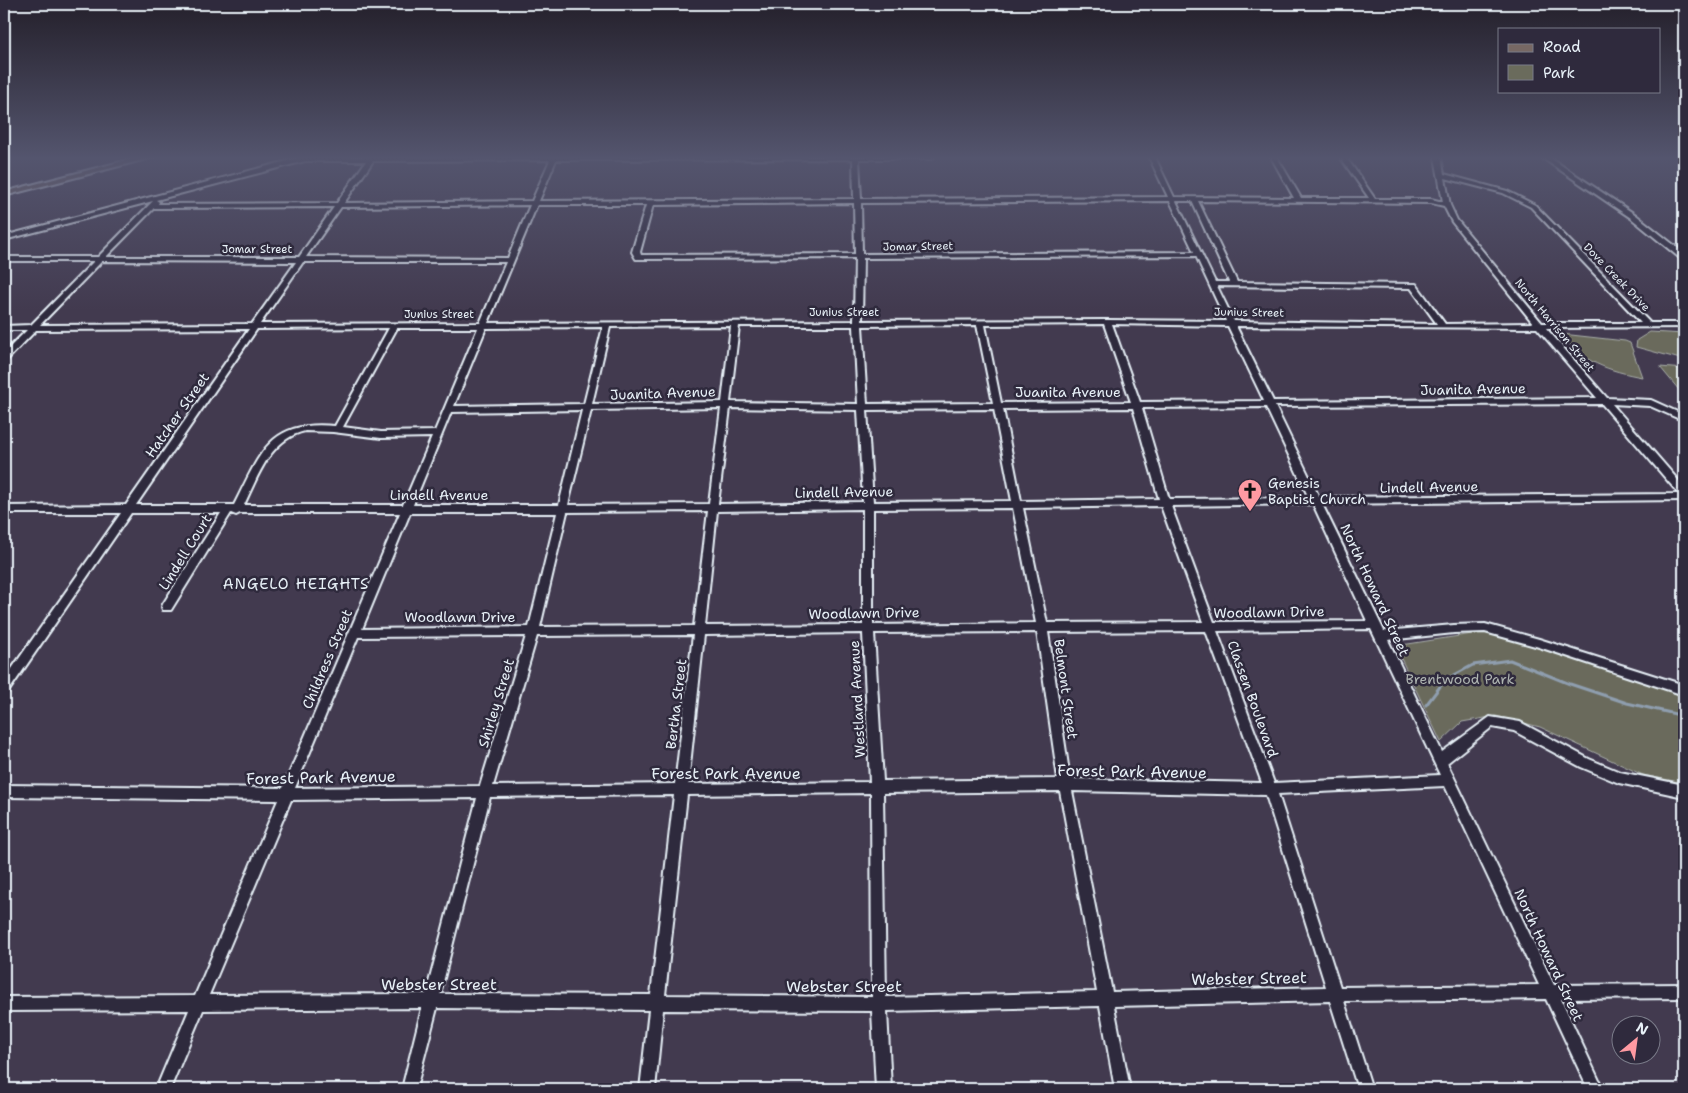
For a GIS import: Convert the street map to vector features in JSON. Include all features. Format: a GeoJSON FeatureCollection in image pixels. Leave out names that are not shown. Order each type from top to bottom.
{"type":"FeatureCollection","features":[{"type":"Feature","properties":{"kind":"street"},"geometry":{"type":"LineString","coordinates":[[4,238],[121,208]]}},
{"type":"Feature","properties":{"kind":"street"},"geometry":{"type":"LineString","coordinates":[[4,358],[98,259],[150,208]]}},
{"type":"Feature","properties":{"kind":"street","name":"Hatcher Street"},"geometry":{"type":"LineString","coordinates":[[4,689],[338,208]]}},
{"type":"Feature","properties":{"kind":"street","name":"Childress Street"},"geometry":{"type":"LineString","coordinates":[[164,1089],[482,325],[533,208]]}},
{"type":"Feature","properties":{"kind":"street","name":"Jomar Street"},"geometry":{"type":"LineString","coordinates":[[649,208],[636,252],[639,257],[859,258],[1198,254]]}},
{"type":"Feature","properties":{"kind":"street","name":"Westland Avenue"},"geometry":{"type":"LineString","coordinates":[[856,208],[859,258],[858,324],[868,505],[868,628],[877,789],[879,1004],[884,1089]]}},
{"type":"Feature","properties":{"kind":"street","name":"North Howard Street"},"geometry":{"type":"LineString","coordinates":[[1176,208],[1596,1089]]}},
{"type":"Feature","properties":{"kind":"street"},"geometry":{"type":"LineString","coordinates":[[1198,208],[1234,284]]}},
{"type":"Feature","properties":{"kind":"street","name":"North Harrison Street"},"geometry":{"type":"LineString","coordinates":[[1448,208],[1454,221],[1539,325],[1684,493]]}},
{"type":"Feature","properties":{"kind":"street","name":"Dove Creek Drive"},"geometry":{"type":"LineString","coordinates":[[1535,208],[1648,325]]}},
{"type":"Feature","properties":{"kind":"street"},"geometry":{"type":"LineString","coordinates":[[1624,208],[1657,232],[1684,257]]}},
{"type":"Feature","properties":{"kind":"street","name":"Jomar Street"},"geometry":{"type":"LineString","coordinates":[[4,259],[511,260]]}},
{"type":"Feature","properties":{"kind":"street"},"geometry":{"type":"LineString","coordinates":[[1212,284],[1413,286],[1443,326]]}},
{"type":"Feature","properties":{"kind":"street","name":"Junius Street"},"geometry":{"type":"LineString","coordinates":[[4,328],[1106,322],[1443,326],[1684,325]]}},
{"type":"Feature","properties":{"kind":"street","name":"Classen Boulevard"},"geometry":{"type":"LineString","coordinates":[[1106,322],[1137,406],[1165,503],[1270,789],[1366,1089]]}},
{"type":"Feature","properties":{"kind":"street","name":"Bertha Street"},"geometry":{"type":"LineString","coordinates":[[647,1089],[713,507],[722,454],[724,405],[735,323]]}},
{"type":"Feature","properties":{"kind":"street","name":"Belmont Street"},"geometry":{"type":"LineString","coordinates":[[982,323],[996,405],[1042,628],[1064,785],[1123,1089]]}},
{"type":"Feature","properties":{"kind":"street","name":"Shirley Street"},"geometry":{"type":"LineString","coordinates":[[409,1089],[433,1001],[485,790],[533,632],[607,324]]}},
{"type":"Feature","properties":{"kind":"street"},"geometry":{"type":"LineString","coordinates":[[338,428],[394,326]]}},
{"type":"Feature","properties":{"kind":"street","name":"Juanita Avenue"},"geometry":{"type":"LineString","coordinates":[[448,409],[588,409],[724,405],[863,407],[996,405],[1137,406],[1603,401],[1651,403],[1684,418]]}},
{"type":"Feature","properties":{"kind":"street","name":"Lindell Court"},"geometry":{"type":"LineString","coordinates":[[167,607],[232,511],[271,446],[282,437],[292,431],[306,428],[338,428],[372,434],[438,434]]}},
{"type":"Feature","properties":{"kind":"street","name":"Lindell Avenue"},"geometry":{"type":"LineString","coordinates":[[4,509],[232,511],[564,509],[868,505],[1316,503],[1684,497]]}},
{"type":"Feature","properties":{"kind":"street","name":"Woodlawn Drive"},"geometry":{"type":"LineString","coordinates":[[354,633],[868,628],[1212,628],[1378,631],[1485,628],[1539,642],[1684,690]]}},
{"type":"Feature","properties":{"kind":"street"},"geometry":{"type":"LineString","coordinates":[[1440,761],[1490,722],[1516,726],[1585,763],[1619,777],[1684,791]]}},
{"type":"Feature","properties":{"kind":"street","name":"Forest Park Avenue"},"geometry":{"type":"LineString","coordinates":[[4,791],[287,794],[681,788],[877,789],[1064,785],[1270,789],[1449,780]]}},
{"type":"Feature","properties":{"kind":"street","name":"Webster Street"},"geometry":{"type":"LineString","coordinates":[[4,1004],[433,1001],[879,1004],[1336,994],[1684,991]]}},
{"type":"Feature","properties":{"kind":"green space"},"geometry":{"type":"Polygon","coordinates":[[[1650,332],[1684,334],[1684,360],[1636,347],[1637,340],[1650,332]]]}},
{"type":"Feature","properties":{"kind":"green space"},"geometry":{"type":"Polygon","coordinates":[[[1562,334],[1630,343],[1642,377],[1619,372],[1597,364],[1578,352],[1562,334]]]}},
{"type":"Feature","properties":{"kind":"green space"},"geometry":{"type":"Polygon","coordinates":[[[1660,367],[1684,369],[1684,396],[1660,367]]]}},
{"type":"Feature","properties":{"kind":"green space","name":"Brentwood Park"},"geometry":{"type":"Polygon","coordinates":[[[1485,632],[1532,644],[1684,696],[1684,783],[1643,775],[1540,727],[1496,716],[1462,722],[1441,742],[1395,646],[1485,632]]]}},
{"type":"Feature","properties":{"kind":"waterway"},"geometry":{"type":"LineString","coordinates":[[1426,705],[1445,680],[1473,665],[1510,660],[1570,684],[1627,703],[1684,716]]}},
{"type":"Feature","properties":{"kind":"place","name":"Genesis Baptist Church"},"geometry":{"type":"Point","coordinates":[1250,512]}},
{"type":"Feature","properties":{"kind":"district","name":"ANGELO HEIGHTS"},"geometry":{"type":"Point","coordinates":[296,584]}}]}
